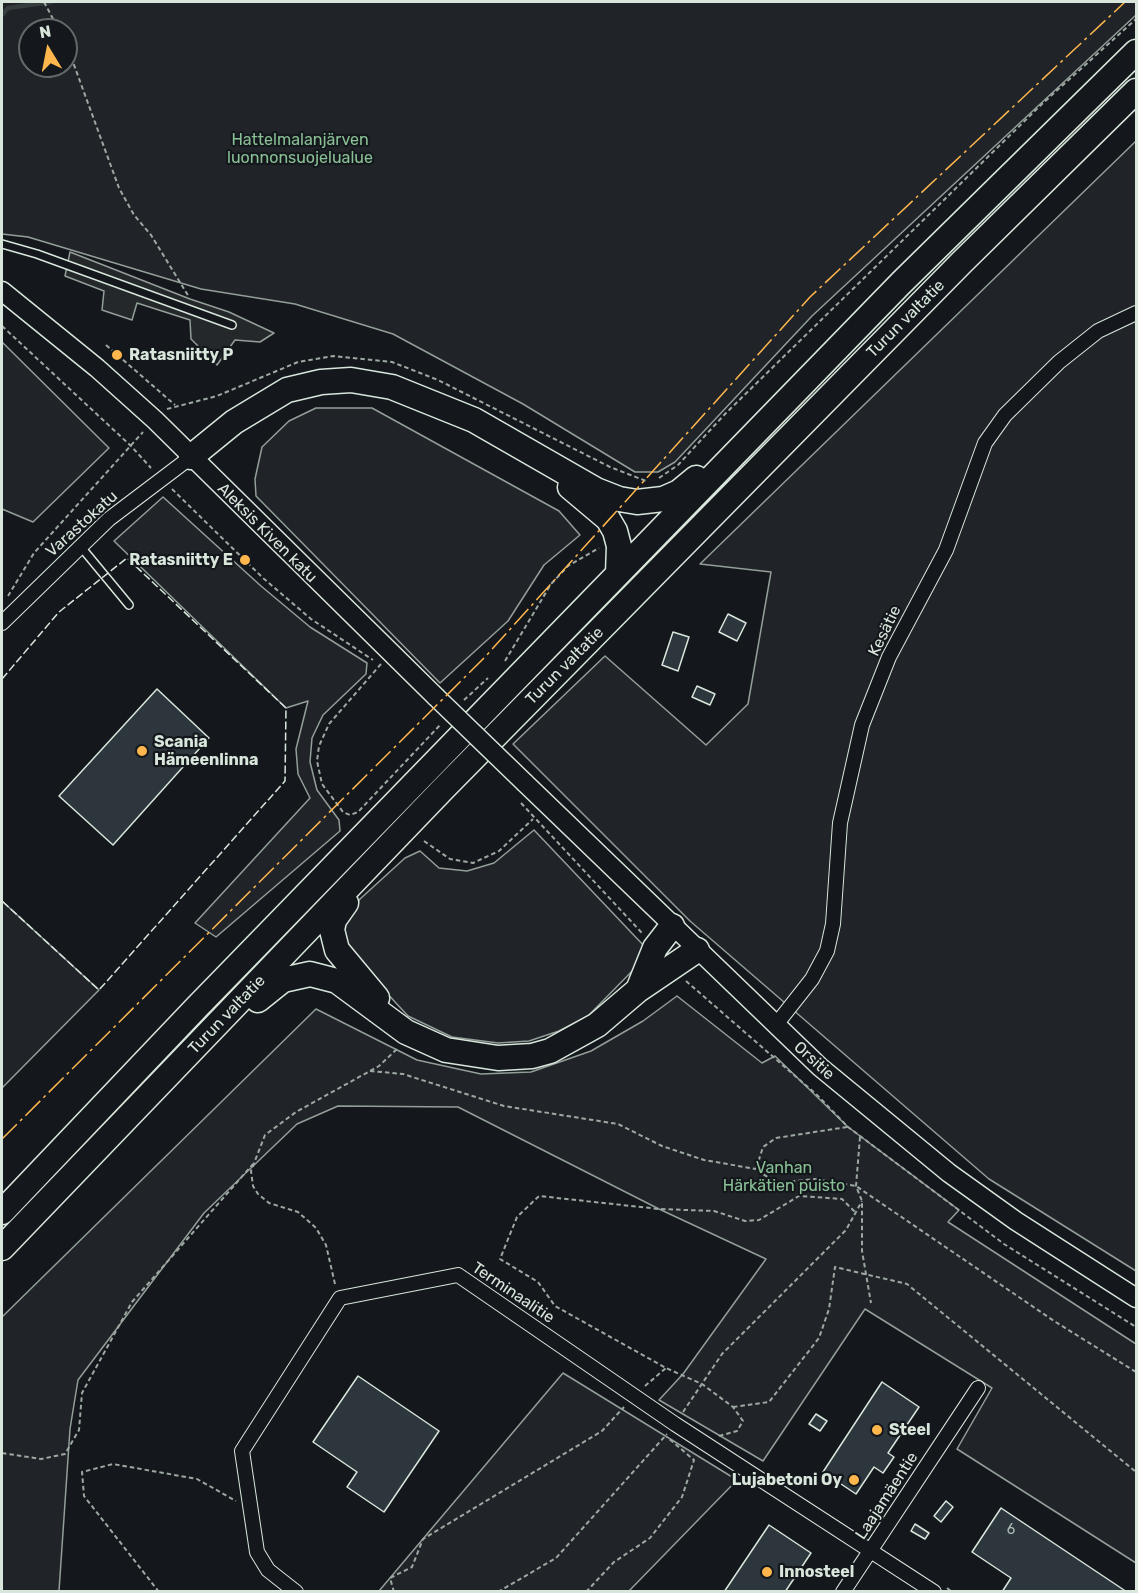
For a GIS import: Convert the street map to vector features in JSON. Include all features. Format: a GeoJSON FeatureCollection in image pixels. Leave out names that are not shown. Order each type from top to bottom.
{"type":"FeatureCollection","features":[{"type":"Feature","properties":{"kind":"highway","name":"Turun valtatie"},"geometry":{"type":"LineString","coordinates":[[2,1212],[918,266],[1137,52]]}},
{"type":"Feature","properties":{"kind":"highway","name":"Turun valtatie"},"geometry":{"type":"LineString","coordinates":[[2,1248],[442,790],[962,262],[1137,91]]}},
{"type":"Feature","properties":{"kind":"highway"},"geometry":{"type":"LineString","coordinates":[[191,457],[234,422],[287,390],[321,382],[351,380],[392,387],[474,420],[533,456],[596,490],[619,499],[652,501],[679,492],[751,437]]}},
{"type":"Feature","properties":{"kind":"highway"},"geometry":{"type":"LineString","coordinates":[[533,456],[608,519],[619,542],[618,574]]}},
{"type":"Feature","properties":{"kind":"highway"},"geometry":{"type":"LineString","coordinates":[[409,1033],[337,950],[332,930],[334,920],[354,893],[442,790]]}},
{"type":"Feature","properties":{"kind":"highway"},"geometry":{"type":"LineString","coordinates":[[638,990],[654,948],[672,926]]}},
{"type":"Feature","properties":{"kind":"highway"},"geometry":{"type":"LineString","coordinates":[[51,1198],[78,1179],[136,1127],[257,1001],[284,980],[310,974],[337,981],[409,1033],[447,1050],[498,1058],[532,1056],[550,1051],[597,1025],[638,990],[674,969],[698,950]]}},
{"type":"Feature","properties":{"kind":"main road","name":"Aleksis Kiven katu"},"geometry":{"type":"LineString","coordinates":[[2,291],[97,368],[155,420],[436,697],[522,791]]}},
{"type":"Feature","properties":{"kind":"main road","name":"Orsitie"},"geometry":{"type":"LineString","coordinates":[[522,791],[698,950],[820,1067],[950,1173],[1016,1221],[1137,1298]]}},
{"type":"Feature","properties":{"kind":"street","name":"Kesätie"},"geometry":{"type":"LineString","coordinates":[[775,1026],[812,979],[827,951],[832,924],[840,822],[862,725],[889,657],[946,550],[985,443],[1005,415],[1059,362],[1098,331],[1137,313]]}},
{"type":"Feature","properties":{"kind":"street","name":"Varastokatu"},"geometry":{"type":"LineString","coordinates":[[2,623],[109,519],[191,457]]}},
{"type":"Feature","properties":{"kind":"street","name":"Terminaalitie"},"geometry":{"type":"LineString","coordinates":[[340,1298],[458,1275],[675,1424],[872,1549],[934,1592]]}},
{"type":"Feature","properties":{"kind":"street"},"geometry":{"type":"LineString","coordinates":[[296,1592],[268,1570],[257,1552],[242,1451],[340,1298]]}},
{"type":"Feature","properties":{"kind":"street","name":"Laajamäentie"},"geometry":{"type":"LineString","coordinates":[[843,1592],[978,1388]]}},
{"type":"Feature","properties":{"kind":"lane"},"geometry":{"type":"LineString","coordinates":[[2,244],[37,254],[232,325]]}},
{"type":"Feature","properties":{"kind":"lane"},"geometry":{"type":"LineString","coordinates":[[80,546],[129,605]]}},
{"type":"Feature","properties":{"kind":"path"},"geometry":{"type":"LineString","coordinates":[[44,2],[52,18]]}},
{"type":"Feature","properties":{"kind":"path"},"geometry":{"type":"LineString","coordinates":[[7,597],[34,553],[170,406],[217,396],[298,362],[333,356],[392,362],[438,380],[610,468],[651,483],[678,465],[725,414],[1042,104],[1137,19]]}},
{"type":"Feature","properties":{"kind":"path"},"geometry":{"type":"LineString","coordinates":[[78,76],[119,188],[177,276],[195,311]]}},
{"type":"Feature","properties":{"kind":"path","name":"Aleksis Kiven katu"},"geometry":{"type":"LineString","coordinates":[[2,326],[131,446],[160,479],[262,578],[311,619],[381,664],[329,724],[318,746],[317,761],[322,784],[343,812],[350,815],[358,812],[442,723]]}},
{"type":"Feature","properties":{"kind":"path"},"geometry":{"type":"LineString","coordinates":[[105,345],[176,405]]}},
{"type":"Feature","properties":{"kind":"path"},"geometry":{"type":"LineString","coordinates":[[503,663],[518,642],[543,595],[560,574],[593,550],[619,542]]}},
{"type":"Feature","properties":{"kind":"path"},"geometry":{"type":"LineString","coordinates":[[457,706],[492,675]]}},
{"type":"Feature","properties":{"kind":"path"},"geometry":{"type":"LineString","coordinates":[[522,791],[534,819],[654,948]]}},
{"type":"Feature","properties":{"kind":"path"},"geometry":{"type":"LineString","coordinates":[[424,842],[450,859],[473,862],[499,851],[534,819]]}},
{"type":"Feature","properties":{"kind":"path"},"geometry":{"type":"LineString","coordinates":[[674,969],[818,1095],[848,1127],[1004,1244],[1137,1327]]}},
{"type":"Feature","properties":{"kind":"path"},"geometry":{"type":"LineString","coordinates":[[2,1453],[41,1459],[65,1454],[79,1430],[82,1393],[132,1302],[252,1164],[265,1135],[278,1124],[379,1066],[409,1033]]}},
{"type":"Feature","properties":{"kind":"path"},"geometry":{"type":"LineString","coordinates":[[370,1071],[403,1074],[504,1106],[618,1124],[672,1150],[704,1160],[756,1169],[776,1183],[815,1179],[856,1186],[1054,1321],[1137,1372]]}},
{"type":"Feature","properties":{"kind":"path"},"geometry":{"type":"LineString","coordinates":[[756,1169],[763,1147],[776,1138],[848,1127]]}},
{"type":"Feature","properties":{"kind":"path"},"geometry":{"type":"LineString","coordinates":[[860,1136],[856,1186],[862,1201],[862,1251],[871,1303]]}},
{"type":"Feature","properties":{"kind":"path"},"geometry":{"type":"LineString","coordinates":[[252,1164],[253,1186],[258,1194],[269,1203],[298,1212],[316,1228],[326,1245],[330,1268],[340,1298]]}},
{"type":"Feature","properties":{"kind":"path"},"geometry":{"type":"LineString","coordinates":[[701,1441],[737,1431],[743,1421],[733,1407],[702,1384],[666,1368],[555,1306],[538,1282],[500,1259],[517,1217],[539,1196],[658,1209],[714,1211],[745,1221],[759,1220],[799,1196],[842,1199],[856,1213]]}},
{"type":"Feature","properties":{"kind":"path"},"geometry":{"type":"LineString","coordinates":[[498,1592],[556,1558],[675,1424],[722,1354],[814,1265],[846,1230],[862,1201]]}},
{"type":"Feature","properties":{"kind":"path"},"geometry":{"type":"LineString","coordinates":[[733,1407],[768,1402],[819,1338],[829,1309],[835,1268],[907,1284],[1137,1472]]}},
{"type":"Feature","properties":{"kind":"path"},"geometry":{"type":"LineString","coordinates":[[394,1592],[390,1578],[412,1567],[423,1539],[602,1431],[634,1396],[666,1368]]}},
{"type":"Feature","properties":{"kind":"path"},"geometry":{"type":"LineString","coordinates":[[586,1592],[614,1562],[650,1538],[682,1497],[694,1460],[666,1437]]}},
{"type":"Feature","properties":{"kind":"path"},"geometry":{"type":"LineString","coordinates":[[159,1592],[84,1496],[82,1472],[113,1464],[197,1479],[251,1511]]}},
{"type":"Feature","properties":{"kind":"green space","name":"Hattelmalanjärven luonnonsuojelualue"},"geometry":{"type":"Polygon","coordinates":[[[2,2],[1136,2],[1136,15],[812,316],[675,462],[658,472],[635,472],[523,404],[393,334],[295,304],[201,289],[28,237],[2,234],[2,2]]]}},
{"type":"Feature","properties":{"kind":"green space"},"geometry":{"type":"Polygon","coordinates":[[[1136,141],[1136,1271],[989,1179],[690,921],[513,744],[605,656],[706,745],[748,704],[771,572],[700,564],[1136,141]]]}},
{"type":"Feature","properties":{"kind":"green space"},"geometry":{"type":"Polygon","coordinates":[[[2,342],[109,448],[33,522],[2,509],[2,342]]]}},
{"type":"Feature","properties":{"kind":"green space"},"geometry":{"type":"Polygon","coordinates":[[[316,408],[372,408],[559,511],[580,535],[544,565],[508,621],[440,683],[256,496],[255,479],[262,447],[289,421],[316,408]]]}},
{"type":"Feature","properties":{"kind":"green space"},"geometry":{"type":"Polygon","coordinates":[[[163,497],[310,627],[367,663],[366,674],[323,715],[312,738],[310,762],[317,790],[339,820],[340,831],[216,937],[195,923],[310,798],[298,774],[296,749],[308,701],[286,708],[114,541],[163,497]]]}},
{"type":"Feature","properties":{"kind":"green space"},"geometry":{"type":"Polygon","coordinates":[[[534,830],[646,948],[643,960],[588,1016],[559,1031],[529,1041],[498,1043],[452,1037],[408,1016],[347,950],[344,929],[346,918],[360,899],[405,858],[420,851],[439,868],[467,871],[494,863],[534,830]]]}},
{"type":"Feature","properties":{"kind":"green space"},"geometry":{"type":"Polygon","coordinates":[[[2,901],[99,990],[2,1088],[2,901]]]}},
{"type":"Feature","properties":{"kind":"green space","name":"Vanhan Härkätien puisto"},"geometry":{"type":"Polygon","coordinates":[[[677,996],[762,1063],[775,1056],[848,1127],[959,1210],[948,1222],[1136,1344],[1136,1563],[957,1449],[992,1388],[865,1309],[763,1461],[659,1400],[683,1374],[766,1259],[659,1209],[458,1107],[338,1106],[297,1124],[204,1213],[78,1380],[70,1429],[59,1591],[2,1591],[2,1317],[316,1009],[417,1060],[481,1074],[531,1072],[591,1051],[643,1021],[677,996]]]}},
{"type":"Feature","properties":{"kind":"green space"},"geometry":{"type":"Polygon","coordinates":[[[563,1373],[737,1480],[629,1591],[379,1591],[563,1373]]]}},
{"type":"Feature","properties":{"kind":"shaded area"},"geometry":{"type":"Polygon","coordinates":[[[70,252],[229,312],[274,333],[260,342],[235,340],[217,365],[191,339],[190,320],[137,303],[132,320],[102,310],[104,291],[65,276],[70,252]]]}},
{"type":"Feature","properties":{"kind":"building"},"geometry":{"type":"Polygon","coordinates":[[[728,614],[746,623],[737,641],[719,632],[728,614]]]}},
{"type":"Feature","properties":{"kind":"building"},"geometry":{"type":"Polygon","coordinates":[[[673,632],[689,637],[678,671],[662,665],[673,632]]]}},
{"type":"Feature","properties":{"kind":"building"},"geometry":{"type":"Polygon","coordinates":[[[697,686],[715,694],[710,705],[692,697],[697,686]]]}},
{"type":"Feature","properties":{"kind":"building"},"geometry":{"type":"Polygon","coordinates":[[[157,689],[209,738],[113,845],[59,796],[157,689]]]}},
{"type":"Feature","properties":{"kind":"building"},"geometry":{"type":"Polygon","coordinates":[[[358,1376],[439,1431],[384,1512],[347,1487],[357,1472],[313,1442],[358,1376]]]}},
{"type":"Feature","properties":{"kind":"building","name":"Steel"},"geometry":{"type":"Polygon","coordinates":[[[882,1382],[919,1407],[888,1453],[894,1457],[883,1473],[874,1467],[856,1494],[823,1472],[882,1382]]]}},
{"type":"Feature","properties":{"kind":"building"},"geometry":{"type":"Polygon","coordinates":[[[816,1414],[827,1421],[820,1431],[809,1424],[816,1414]]]}},
{"type":"Feature","properties":{"kind":"building"},"geometry":{"type":"Polygon","coordinates":[[[946,1501],[953,1507],[941,1522],[934,1516],[946,1501]]]}},
{"type":"Feature","properties":{"kind":"building"},"geometry":{"type":"Polygon","coordinates":[[[1001,1508],[1127,1592],[1002,1592],[1011,1578],[972,1552],[1001,1508]]]}},
{"type":"Feature","properties":{"kind":"building"},"geometry":{"type":"Polygon","coordinates":[[[915,1524],[929,1533],[925,1539],[911,1531],[915,1524]]]}},
{"type":"Feature","properties":{"kind":"building","name":"Innosteel"},"geometry":{"type":"Polygon","coordinates":[[[769,1525],[811,1553],[785,1592],[724,1592],[769,1525]]]}},
{"type":"Feature","properties":{"kind":"waterway"},"geometry":{"type":"LineString","coordinates":[[2,15],[8,8],[51,2]]}},
{"type":"Feature","properties":{"kind":"fence"},"geometry":{"type":"LineString","coordinates":[[2,679],[59,612],[127,558],[286,708],[285,781],[99,990],[2,901]]}},
{"type":"Feature","properties":{"kind":"power"},"geometry":{"type":"LineString","coordinates":[[2,1139],[485,657],[810,297],[1125,2]]}},
{"type":"Feature","properties":{"kind":"place","name":"Ratasniitty P"},"geometry":{"type":"Point","coordinates":[117,355]}},
{"type":"Feature","properties":{"kind":"place","name":"Ratasniitty E"},"geometry":{"type":"Point","coordinates":[245,560]}},
{"type":"Feature","properties":{"kind":"place","name":"Scania Hämeenlinna"},"geometry":{"type":"Point","coordinates":[142,751]}},
{"type":"Feature","properties":{"kind":"place","name":"Steel"},"geometry":{"type":"Point","coordinates":[877,1430]}},
{"type":"Feature","properties":{"kind":"place","name":"Lujabetoni Oy"},"geometry":{"type":"Point","coordinates":[854,1480]}},
{"type":"Feature","properties":{"kind":"place","name":"Innosteel"},"geometry":{"type":"Point","coordinates":[767,1572]}}]}
